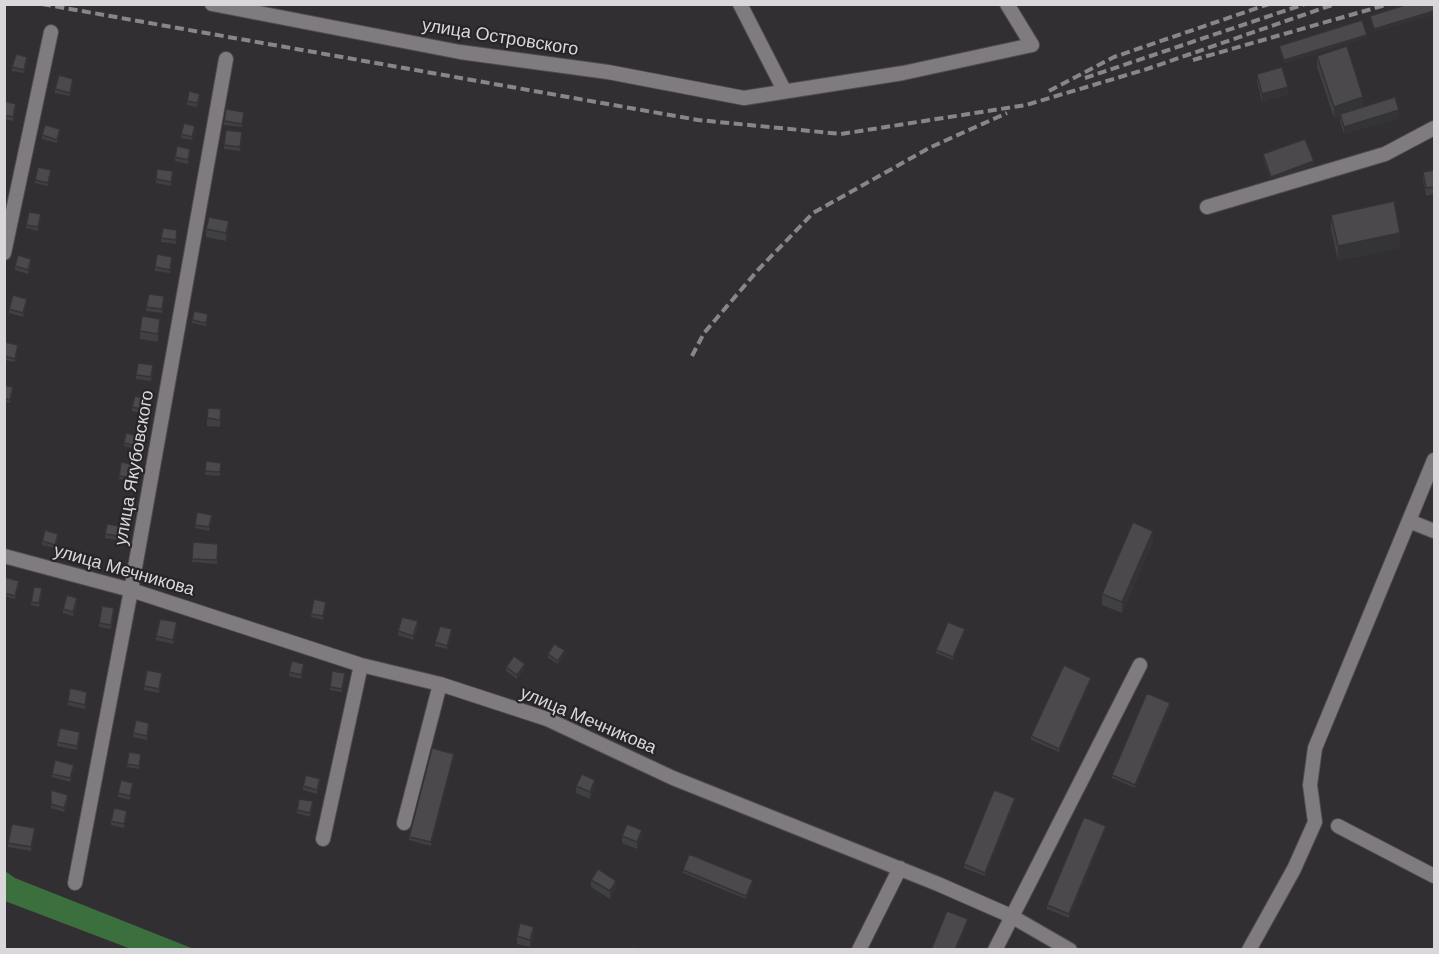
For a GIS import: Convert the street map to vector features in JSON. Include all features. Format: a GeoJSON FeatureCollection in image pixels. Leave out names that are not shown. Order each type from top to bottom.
{"type":"FeatureCollection","features":[{"type":"Feature","properties":{"kind":"street","name":"улица Островского"},"geometry":{"type":"LineString","coordinates":[[212,4],[460,52],[608,72],[744,99],[783,90],[903,73],[1032,45],[1007,4]]}},
{"type":"Feature","properties":{"kind":"street"},"geometry":{"type":"LineString","coordinates":[[740,4],[783,90]]}},
{"type":"Feature","properties":{"kind":"street"},"geometry":{"type":"LineString","coordinates":[[4,253],[51,32]]}},
{"type":"Feature","properties":{"kind":"street","name":"улица Якубовского"},"geometry":{"type":"LineString","coordinates":[[75,883],[131,590],[226,59]]}},
{"type":"Feature","properties":{"kind":"street"},"geometry":{"type":"LineString","coordinates":[[1207,207],[1385,154],[1434,128]]}},
{"type":"Feature","properties":{"kind":"street"},"geometry":{"type":"LineString","coordinates":[[1249,950],[1294,870],[1315,822],[1310,785],[1315,748],[1434,460]]}},
{"type":"Feature","properties":{"kind":"street"},"geometry":{"type":"LineString","coordinates":[[1409,521],[1434,531]]}},
{"type":"Feature","properties":{"kind":"street","name":"улица Мечникова"},"geometry":{"type":"LineString","coordinates":[[4,556],[131,590],[361,665],[440,684],[547,719],[673,778],[900,868],[1011,916],[1070,950]]}},
{"type":"Feature","properties":{"kind":"street"},"geometry":{"type":"LineString","coordinates":[[323,838],[361,665]]}},
{"type":"Feature","properties":{"kind":"street"},"geometry":{"type":"LineString","coordinates":[[995,950],[1140,665]]}},
{"type":"Feature","properties":{"kind":"street"},"geometry":{"type":"LineString","coordinates":[[404,823],[440,684]]}},
{"type":"Feature","properties":{"kind":"street"},"geometry":{"type":"LineString","coordinates":[[1338,826],[1434,876]]}},
{"type":"Feature","properties":{"kind":"street"},"geometry":{"type":"LineString","coordinates":[[859,950],[900,868]]}},
{"type":"Feature","properties":{"kind":"green space"},"geometry":{"type":"Polygon","coordinates":[[[5,871],[15,878],[194,949],[131,949],[5,901],[5,871]]]}},
{"type":"Feature","properties":{"kind":"building"},"geometry":{"type":"Polygon","coordinates":[[[1408,4],[1434,4],[1434,11],[1374,29],[1370,16],[1408,4]]]}},
{"type":"Feature","properties":{"kind":"building"},"geometry":{"type":"Polygon","coordinates":[[[1362,20],[1367,35],[1284,60],[1279,46],[1362,20]]]}},
{"type":"Feature","properties":{"kind":"building"},"geometry":{"type":"Polygon","coordinates":[[[1347,46],[1363,97],[1334,107],[1317,56],[1347,46]]]}},
{"type":"Feature","properties":{"kind":"building"},"geometry":{"type":"Polygon","coordinates":[[[16,54],[27,57],[24,70],[12,67],[16,54]]]}},
{"type":"Feature","properties":{"kind":"building"},"geometry":{"type":"Polygon","coordinates":[[[1282,67],[1288,87],[1262,94],[1257,74],[1282,67]]]}},
{"type":"Feature","properties":{"kind":"building"},"geometry":{"type":"Polygon","coordinates":[[[59,75],[73,79],[70,93],[55,89],[59,75]]]}},
{"type":"Feature","properties":{"kind":"building"},"geometry":{"type":"Polygon","coordinates":[[[189,91],[200,94],[197,103],[187,101],[189,91]]]}},
{"type":"Feature","properties":{"kind":"building"},"geometry":{"type":"Polygon","coordinates":[[[1395,97],[1399,110],[1344,127],[1340,114],[1395,97]]]}},
{"type":"Feature","properties":{"kind":"building"},"geometry":{"type":"Polygon","coordinates":[[[4,101],[16,104],[13,117],[4,115],[4,101]]]}},
{"type":"Feature","properties":{"kind":"building"},"geometry":{"type":"Polygon","coordinates":[[[226,109],[244,112],[242,124],[224,121],[226,109]]]}},
{"type":"Feature","properties":{"kind":"building"},"geometry":{"type":"Polygon","coordinates":[[[184,123],[195,126],[192,137],[181,134],[184,123]]]}},
{"type":"Feature","properties":{"kind":"building"},"geometry":{"type":"Polygon","coordinates":[[[45,125],[60,129],[57,140],[42,135],[45,125]]]}},
{"type":"Feature","properties":{"kind":"building"},"geometry":{"type":"Polygon","coordinates":[[[226,130],[242,132],[240,147],[224,145],[226,130]]]}},
{"type":"Feature","properties":{"kind":"building"},"geometry":{"type":"Polygon","coordinates":[[[1305,139],[1314,161],[1271,177],[1263,154],[1305,139]]]}},
{"type":"Feature","properties":{"kind":"building"},"geometry":{"type":"Polygon","coordinates":[[[177,146],[190,149],[188,160],[175,157],[177,146]]]}},
{"type":"Feature","properties":{"kind":"building"},"geometry":{"type":"Polygon","coordinates":[[[38,167],[51,170],[48,183],[35,180],[38,167]]]}},
{"type":"Feature","properties":{"kind":"building"},"geometry":{"type":"Polygon","coordinates":[[[157,169],[173,171],[171,182],[156,179],[157,169]]]}},
{"type":"Feature","properties":{"kind":"building"},"geometry":{"type":"Polygon","coordinates":[[[1434,170],[1434,187],[1426,188],[1423,172],[1434,170]]]}},
{"type":"Feature","properties":{"kind":"building"},"geometry":{"type":"Polygon","coordinates":[[[1394,201],[1400,233],[1338,246],[1331,215],[1394,201]]]}},
{"type":"Feature","properties":{"kind":"building"},"geometry":{"type":"Polygon","coordinates":[[[29,212],[41,214],[38,227],[26,225],[29,212]]]}},
{"type":"Feature","properties":{"kind":"building"},"geometry":{"type":"Polygon","coordinates":[[[209,217],[229,221],[226,233],[206,229],[209,217]]]}},
{"type":"Feature","properties":{"kind":"building"},"geometry":{"type":"Polygon","coordinates":[[[163,228],[177,230],[176,240],[161,238],[163,228]]]}},
{"type":"Feature","properties":{"kind":"building"},"geometry":{"type":"Polygon","coordinates":[[[157,254],[172,257],[170,270],[155,267],[157,254]]]}},
{"type":"Feature","properties":{"kind":"building"},"geometry":{"type":"Polygon","coordinates":[[[18,255],[31,259],[28,270],[15,266],[18,255]]]}},
{"type":"Feature","properties":{"kind":"building"},"geometry":{"type":"Polygon","coordinates":[[[149,294],[164,296],[162,309],[146,307],[149,294]]]}},
{"type":"Feature","properties":{"kind":"building"},"geometry":{"type":"Polygon","coordinates":[[[13,295],[27,299],[23,313],[9,309],[13,295]]]}},
{"type":"Feature","properties":{"kind":"building"},"geometry":{"type":"Polygon","coordinates":[[[194,311],[208,314],[206,323],[192,320],[194,311]]]}},
{"type":"Feature","properties":{"kind":"building"},"geometry":{"type":"Polygon","coordinates":[[[142,316],[160,319],[158,334],[140,331],[142,316]]]}},
{"type":"Feature","properties":{"kind":"building"},"geometry":{"type":"Polygon","coordinates":[[[5,342],[18,345],[15,359],[4,356],[5,342]]]}},
{"type":"Feature","properties":{"kind":"building"},"geometry":{"type":"Polygon","coordinates":[[[138,363],[153,365],[151,377],[136,375],[138,363]]]}},
{"type":"Feature","properties":{"kind":"building"},"geometry":{"type":"Polygon","coordinates":[[[4,385],[13,387],[10,400],[4,398],[4,385]]]}},
{"type":"Feature","properties":{"kind":"building"},"geometry":{"type":"Polygon","coordinates":[[[135,396],[147,399],[145,410],[132,407],[135,396]]]}},
{"type":"Feature","properties":{"kind":"building"},"geometry":{"type":"Polygon","coordinates":[[[208,408],[221,409],[220,420],[207,418],[208,408]]]}},
{"type":"Feature","properties":{"kind":"building"},"geometry":{"type":"Polygon","coordinates":[[[126,433],[139,436],[137,446],[124,443],[126,433]]]}},
{"type":"Feature","properties":{"kind":"building"},"geometry":{"type":"Polygon","coordinates":[[[206,461],[221,463],[220,472],[205,471],[206,461]]]}},
{"type":"Feature","properties":{"kind":"building"},"geometry":{"type":"Polygon","coordinates":[[[121,462],[136,465],[134,478],[119,476],[121,462]]]}},
{"type":"Feature","properties":{"kind":"building"},"geometry":{"type":"Polygon","coordinates":[[[197,512],[212,515],[209,527],[195,525],[197,512]]]}},
{"type":"Feature","properties":{"kind":"building"},"geometry":{"type":"Polygon","coordinates":[[[1133,522],[1153,531],[1122,602],[1102,594],[1133,522]]]}},
{"type":"Feature","properties":{"kind":"building"},"geometry":{"type":"Polygon","coordinates":[[[107,524],[120,526],[118,536],[105,534],[107,524]]]}},
{"type":"Feature","properties":{"kind":"building"},"geometry":{"type":"Polygon","coordinates":[[[45,530],[58,534],[55,545],[42,541],[45,530]]]}},
{"type":"Feature","properties":{"kind":"building"},"geometry":{"type":"Polygon","coordinates":[[[193,542],[218,544],[217,560],[192,559],[193,542]]]}},
{"type":"Feature","properties":{"kind":"building"},"geometry":{"type":"Polygon","coordinates":[[[5,577],[19,581],[15,596],[4,593],[5,577]]]}},
{"type":"Feature","properties":{"kind":"building"},"geometry":{"type":"Polygon","coordinates":[[[34,587],[42,588],[39,603],[31,602],[34,587]]]}},
{"type":"Feature","properties":{"kind":"building"},"geometry":{"type":"Polygon","coordinates":[[[67,595],[77,598],[73,612],[63,609],[67,595]]]}},
{"type":"Feature","properties":{"kind":"building"},"geometry":{"type":"Polygon","coordinates":[[[314,599],[326,602],[323,616],[311,614],[314,599]]]}},
{"type":"Feature","properties":{"kind":"building"},"geometry":{"type":"Polygon","coordinates":[[[102,606],[114,608],[111,625],[99,623],[102,606]]]}},
{"type":"Feature","properties":{"kind":"building"},"geometry":{"type":"Polygon","coordinates":[[[402,617],[418,621],[413,636],[398,631],[402,617]]]}},
{"type":"Feature","properties":{"kind":"building"},"geometry":{"type":"Polygon","coordinates":[[[160,619],[177,622],[173,640],[156,636],[160,619]]]}},
{"type":"Feature","properties":{"kind":"building"},"geometry":{"type":"Polygon","coordinates":[[[948,622],[965,629],[953,657],[936,650],[948,622]]]}},
{"type":"Feature","properties":{"kind":"building"},"geometry":{"type":"Polygon","coordinates":[[[440,626],[452,629],[447,646],[435,642],[440,626]]]}},
{"type":"Feature","properties":{"kind":"building"},"geometry":{"type":"Polygon","coordinates":[[[554,644],[565,650],[558,661],[548,654],[554,644]]]}},
{"type":"Feature","properties":{"kind":"building"},"geometry":{"type":"Polygon","coordinates":[[[514,656],[525,664],[517,675],[506,667],[514,656]]]}},
{"type":"Feature","properties":{"kind":"building"},"geometry":{"type":"Polygon","coordinates":[[[292,661],[304,664],[301,675],[289,672],[292,661]]]}},
{"type":"Feature","properties":{"kind":"building"},"geometry":{"type":"Polygon","coordinates":[[[1064,665],[1091,678],[1059,749],[1031,736],[1064,665]]]}},
{"type":"Feature","properties":{"kind":"building"},"geometry":{"type":"Polygon","coordinates":[[[147,670],[162,673],[159,689],[144,686],[147,670]]]}},
{"type":"Feature","properties":{"kind":"building"},"geometry":{"type":"Polygon","coordinates":[[[332,671],[345,673],[342,689],[330,687],[332,671]]]}},
{"type":"Feature","properties":{"kind":"building"},"geometry":{"type":"Polygon","coordinates":[[[70,688],[87,692],[85,705],[68,701],[70,688]]]}},
{"type":"Feature","properties":{"kind":"building"},"geometry":{"type":"Polygon","coordinates":[[[1147,693],[1170,703],[1135,785],[1112,775],[1147,693]]]}},
{"type":"Feature","properties":{"kind":"building"},"geometry":{"type":"Polygon","coordinates":[[[136,720],[149,723],[147,736],[133,733],[136,720]]]}},
{"type":"Feature","properties":{"kind":"building"},"geometry":{"type":"Polygon","coordinates":[[[60,728],[80,732],[77,746],[57,742],[60,728]]]}},
{"type":"Feature","properties":{"kind":"building"},"geometry":{"type":"Polygon","coordinates":[[[432,748],[454,754],[431,842],[409,837],[432,748]]]}},
{"type":"Feature","properties":{"kind":"building"},"geometry":{"type":"Polygon","coordinates":[[[129,752],[141,754],[139,766],[127,764],[129,752]]]}},
{"type":"Feature","properties":{"kind":"building"},"geometry":{"type":"Polygon","coordinates":[[[55,760],[74,765],[70,778],[52,774],[55,760]]]}},
{"type":"Feature","properties":{"kind":"building"},"geometry":{"type":"Polygon","coordinates":[[[582,774],[595,780],[590,792],[576,786],[582,774]]]}},
{"type":"Feature","properties":{"kind":"building"},"geometry":{"type":"Polygon","coordinates":[[[306,775],[320,779],[317,790],[303,786],[306,775]]]}},
{"type":"Feature","properties":{"kind":"building"},"geometry":{"type":"Polygon","coordinates":[[[121,780],[133,783],[130,796],[118,793],[121,780]]]}},
{"type":"Feature","properties":{"kind":"building"},"geometry":{"type":"Polygon","coordinates":[[[51,790],[68,795],[64,808],[51,804],[51,790]]]}},
{"type":"Feature","properties":{"kind":"building"},"geometry":{"type":"Polygon","coordinates":[[[994,790],[1015,798],[985,873],[964,864],[994,790]]]}},
{"type":"Feature","properties":{"kind":"building"},"geometry":{"type":"Polygon","coordinates":[[[299,799],[313,801],[310,813],[297,810],[299,799]]]}},
{"type":"Feature","properties":{"kind":"building"},"geometry":{"type":"Polygon","coordinates":[[[114,808],[127,811],[124,824],[111,821],[114,808]]]}},
{"type":"Feature","properties":{"kind":"building"},"geometry":{"type":"Polygon","coordinates":[[[1084,817],[1106,826],[1069,914],[1047,905],[1084,817]]]}},
{"type":"Feature","properties":{"kind":"building"},"geometry":{"type":"Polygon","coordinates":[[[12,824],[35,828],[31,847],[8,843],[12,824]]]}},
{"type":"Feature","properties":{"kind":"building"},"geometry":{"type":"Polygon","coordinates":[[[627,824],[642,830],[637,842],[622,836],[627,824]]]}},
{"type":"Feature","properties":{"kind":"building"},"geometry":{"type":"Polygon","coordinates":[[[689,854],[753,880],[746,896],[683,870],[689,854]]]}},
{"type":"Feature","properties":{"kind":"building"},"geometry":{"type":"Polygon","coordinates":[[[598,869],[616,881],[610,891],[591,880],[598,869]]]}},
{"type":"Feature","properties":{"kind":"building"},"geometry":{"type":"Polygon","coordinates":[[[947,911],[968,919],[955,950],[931,950],[947,911]]]}},
{"type":"Feature","properties":{"kind":"building"},"geometry":{"type":"Polygon","coordinates":[[[520,923],[534,927],[530,940],[517,936],[520,923]]]}},
{"type":"Feature","properties":{"kind":"railway"},"geometry":{"type":"LineString","coordinates":[[42,4],[698,120],[841,134],[1026,105],[1147,69],[1335,4]]}},
{"type":"Feature","properties":{"kind":"railway"},"geometry":{"type":"LineString","coordinates":[[1049,91],[1114,57],[1269,4]]}},
{"type":"Feature","properties":{"kind":"railway"},"geometry":{"type":"LineString","coordinates":[[1085,78],[1305,4]]}},
{"type":"Feature","properties":{"kind":"railway"},"geometry":{"type":"LineString","coordinates":[[1193,60],[1389,4]]}},
{"type":"Feature","properties":{"kind":"railway"},"geometry":{"type":"LineString","coordinates":[[692,356],[704,333],[758,270],[813,213],[931,147],[1007,113]]}}]}
